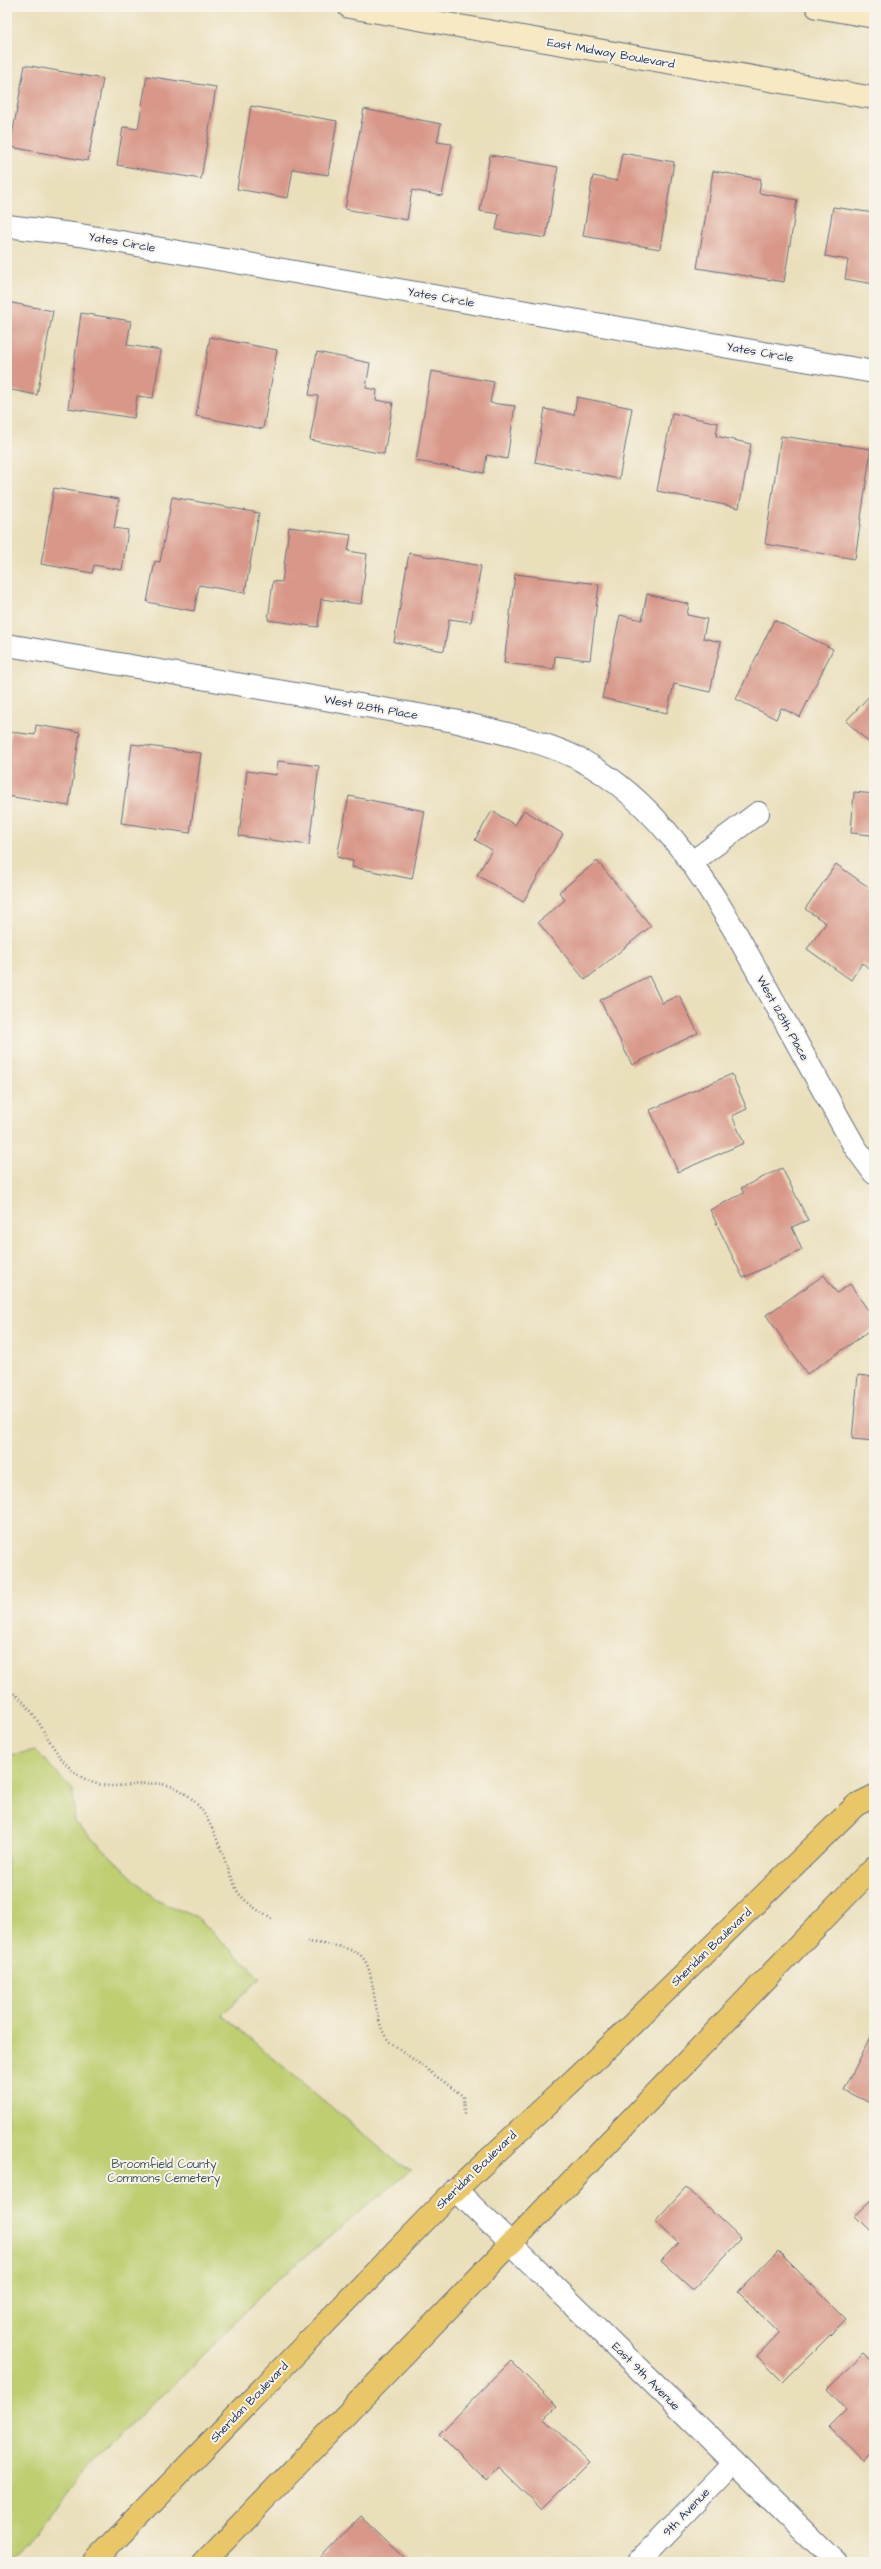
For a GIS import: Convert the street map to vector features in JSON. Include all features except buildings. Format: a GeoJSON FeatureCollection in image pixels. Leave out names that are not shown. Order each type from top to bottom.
{"type":"FeatureCollection","features":[{"type":"Feature","properties":{"kind":"main road","name":"East Midway Boulevard"},"geometry":{"type":"LineString","coordinates":[[349,7],[874,98]]}},
{"type":"Feature","properties":{"kind":"main road"},"geometry":{"type":"LineString","coordinates":[[817,7],[874,17]]}},
{"type":"Feature","properties":{"kind":"main road","name":"Sheridan Boulevard"},"geometry":{"type":"LineString","coordinates":[[94,2562],[455,2189],[614,2042],[856,1805],[874,1796]]}},
{"type":"Feature","properties":{"kind":"main road"},"geometry":{"type":"LineString","coordinates":[[204,2562],[513,2244],[874,1867]]}},
{"type":"Feature","properties":{"kind":"street","name":"Yates Circle"},"geometry":{"type":"LineString","coordinates":[[7,226],[80,235],[874,372]]}},
{"type":"Feature","properties":{"kind":"street","name":"West 128th Place"},"geometry":{"type":"LineString","coordinates":[[7,645],[454,721],[525,739],[575,757],[611,780],[652,814],[691,863],[720,906],[855,1148],[874,1173]]}},
{"type":"Feature","properties":{"kind":"street"},"geometry":{"type":"LineString","coordinates":[[691,863],[758,813]]}},
{"type":"Feature","properties":{"kind":"street","name":"East 9th Avenue"},"geometry":{"type":"LineString","coordinates":[[455,2189],[513,2244],[836,2562]]}},
{"type":"Feature","properties":{"kind":"street","name":"9th Avenue"},"geometry":{"type":"LineString","coordinates":[[638,2562],[734,2462]]}},
{"type":"Feature","properties":{"kind":"path"},"geometry":{"type":"LineString","coordinates":[[7,1689],[24,1701],[57,1754],[73,1772],[89,1781],[110,1786],[154,1782],[172,1785],[193,1800],[209,1822],[239,1894],[259,1912],[273,1920]]}},
{"type":"Feature","properties":{"kind":"path"},"geometry":{"type":"LineString","coordinates":[[307,1942],[339,1946],[359,1954],[370,1970],[378,2023],[382,2034],[390,2042],[464,2096],[464,2114]]}},
{"type":"Feature","properties":{"kind":"green space","name":"Broomfield County Commons Cemetery"},"geometry":{"type":"Polygon","coordinates":[[[35,1750],[73,1790],[75,1822],[156,1900],[197,1917],[260,1978],[222,2015],[399,2164],[412,2169],[272,2284],[184,2375],[86,2467],[38,2532],[7,2559],[7,1756],[35,1750]]]}}]}
